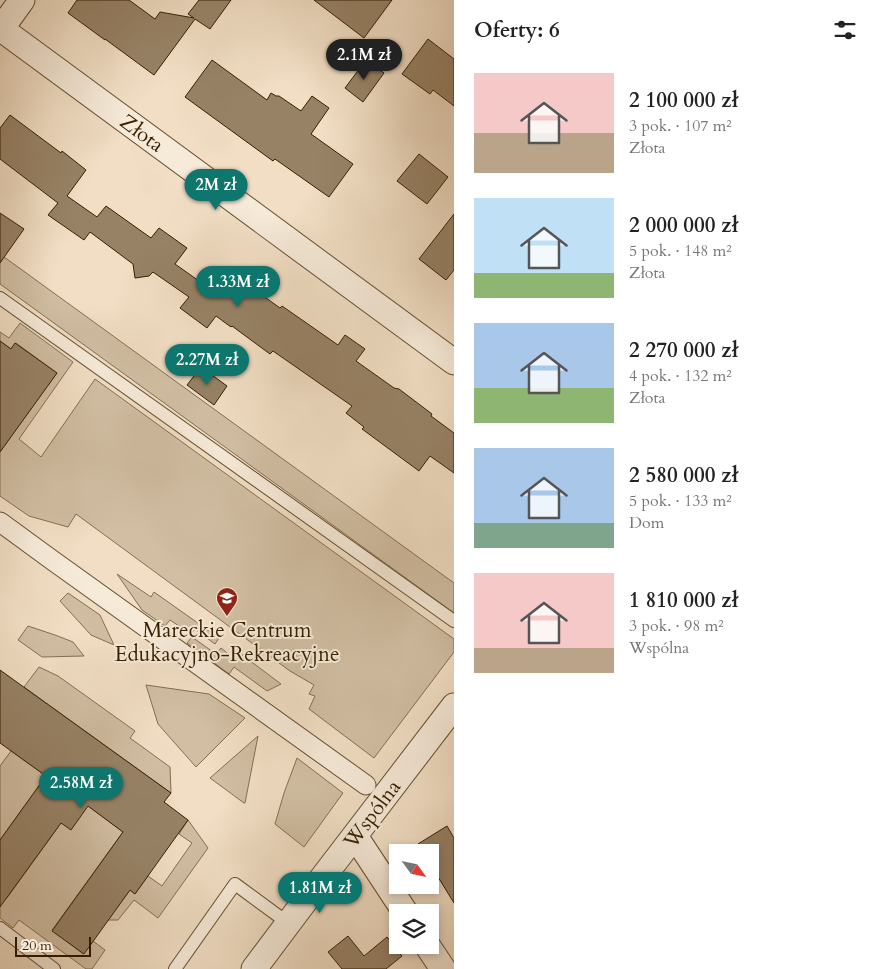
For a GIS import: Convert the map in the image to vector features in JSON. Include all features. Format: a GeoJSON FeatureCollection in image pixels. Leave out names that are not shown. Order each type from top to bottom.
{"type":"FeatureCollection","features":[{"type":"Feature","properties":{"kind":"street"},"geometry":{"type":"LineString","coordinates":[[1,28],[22,0]]}},
{"type":"Feature","properties":{"kind":"street","name":"Złota"},"geometry":{"type":"LineString","coordinates":[[1,28],[454,362]]}},
{"type":"Feature","properties":{"kind":"street"},"geometry":{"type":"LineString","coordinates":[[0,522],[366,785]]}},
{"type":"Feature","properties":{"kind":"street","name":"Wspólna"},"geometry":{"type":"LineString","coordinates":[[254,969],[454,706]]}},
{"type":"Feature","properties":{"kind":"street"},"geometry":{"type":"LineString","coordinates":[[355,836],[400,904]]}},
{"type":"Feature","properties":{"kind":"street"},"geometry":{"type":"LineString","coordinates":[[433,954],[443,969]]}},
{"type":"Feature","properties":{"kind":"lane"},"geometry":{"type":"LineString","coordinates":[[0,298],[454,621]]}},
{"type":"Feature","properties":{"kind":"lane"},"geometry":{"type":"LineString","coordinates":[[175,969],[235,884],[288,923]]}},
{"type":"Feature","properties":{"kind":"lane"},"geometry":{"type":"LineString","coordinates":[[0,928],[54,969]]}},
{"type":"Feature","properties":{"kind":"shaded area"},"geometry":{"type":"Polygon","coordinates":[[[0,254],[454,583],[454,613],[0,284],[0,254]]]}},
{"type":"Feature","properties":{"kind":"shaded area"},"geometry":{"type":"Polygon","coordinates":[[[20,323],[73,362],[19,439],[41,457],[95,379],[454,639],[454,652],[374,758],[309,709],[315,696],[309,694],[314,685],[290,671],[76,514],[68,527],[29,516],[0,496],[0,452],[57,373],[16,343],[11,349],[0,341],[0,332],[9,338],[20,323]]]}},
{"type":"Feature","properties":{"kind":"shaded area"},"geometry":{"type":"Polygon","coordinates":[[[117,574],[151,597],[154,592],[219,638],[215,644],[195,629],[191,634],[170,620],[165,626],[142,610],[117,574]]]}},
{"type":"Feature","properties":{"kind":"shaded area"},"geometry":{"type":"Polygon","coordinates":[[[68,593],[100,615],[114,645],[91,635],[60,601],[68,593]]]}},
{"type":"Feature","properties":{"kind":"shaded area"},"geometry":{"type":"Polygon","coordinates":[[[28,626],[73,642],[84,656],[42,657],[18,640],[28,626]]]}},
{"type":"Feature","properties":{"kind":"shaded area"},"geometry":{"type":"Polygon","coordinates":[[[192,637],[216,654],[221,648],[236,660],[241,654],[281,684],[267,691],[234,667],[229,674],[187,643],[192,637]]]}},
{"type":"Feature","properties":{"kind":"shaded area"},"geometry":{"type":"Polygon","coordinates":[[[39,667],[58,676],[135,731],[130,738],[170,767],[171,793],[24,687],[39,667]]]}},
{"type":"Feature","properties":{"kind":"shaded area"},"geometry":{"type":"Polygon","coordinates":[[[146,685],[209,694],[245,718],[196,767],[158,724],[146,685]]]}},
{"type":"Feature","properties":{"kind":"shaded area"},"geometry":{"type":"Polygon","coordinates":[[[258,736],[245,803],[244,803],[210,778],[258,736]]]}},
{"type":"Feature","properties":{"kind":"shaded area"},"geometry":{"type":"Polygon","coordinates":[[[11,751],[46,776],[0,840],[0,766],[11,751]]]}},
{"type":"Feature","properties":{"kind":"shaded area"},"geometry":{"type":"Polygon","coordinates":[[[297,758],[343,793],[304,847],[275,824],[297,758]]]}},
{"type":"Feature","properties":{"kind":"shaded area"},"geometry":{"type":"Polygon","coordinates":[[[88,806],[123,832],[52,930],[83,954],[93,941],[105,950],[92,969],[86,969],[19,920],[13,928],[0,918],[0,893],[7,898],[61,823],[88,806]]]}},
{"type":"Feature","properties":{"kind":"shaded area"},"geometry":{"type":"Polygon","coordinates":[[[188,820],[208,848],[158,918],[134,900],[118,920],[108,920],[130,890],[135,894],[148,876],[162,886],[192,843],[179,834],[188,820]]]}},
{"type":"Feature","properties":{"kind":"building"},"geometry":{"type":"Polygon","coordinates":[[[77,0],[129,0],[155,19],[160,12],[194,18],[188,14],[199,0],[231,0],[210,29],[195,19],[154,75],[68,13],[77,0]]]}},
{"type":"Feature","properties":{"kind":"building"},"geometry":{"type":"Polygon","coordinates":[[[314,0],[392,0],[364,38],[314,0]]]}},
{"type":"Feature","properties":{"kind":"building"},"geometry":{"type":"Polygon","coordinates":[[[428,39],[454,59],[454,106],[433,90],[430,94],[402,74],[428,39]]]}},
{"type":"Feature","properties":{"kind":"building"},"geometry":{"type":"Polygon","coordinates":[[[212,60],[267,100],[271,93],[279,96],[301,111],[312,96],[329,108],[311,134],[353,164],[329,197],[275,159],[273,161],[185,97],[212,60]]]}},
{"type":"Feature","properties":{"kind":"building"},"geometry":{"type":"Polygon","coordinates":[[[366,60],[384,73],[363,102],[345,88],[366,60]]]}},
{"type":"Feature","properties":{"kind":"building"},"geometry":{"type":"Polygon","coordinates":[[[10,115],[86,170],[67,196],[97,217],[106,206],[151,238],[159,228],[187,248],[175,264],[216,293],[235,268],[252,280],[248,285],[338,345],[345,335],[365,349],[356,361],[394,388],[399,389],[454,433],[454,473],[430,456],[419,471],[362,429],[364,427],[346,413],[352,406],[273,351],[270,354],[216,316],[207,328],[180,308],[189,297],[153,272],[149,276],[135,278],[133,264],[90,232],[84,240],[48,215],[58,203],[0,159],[0,128],[10,115]]]}},
{"type":"Feature","properties":{"kind":"building"},"geometry":{"type":"Polygon","coordinates":[[[419,154],[448,177],[427,204],[397,181],[419,154]]]}},
{"type":"Feature","properties":{"kind":"building"},"geometry":{"type":"Polygon","coordinates":[[[0,213],[24,229],[0,263],[0,213]]]}},
{"type":"Feature","properties":{"kind":"building"},"geometry":{"type":"Polygon","coordinates":[[[454,214],[454,270],[446,280],[419,259],[454,214]]]}},
{"type":"Feature","properties":{"kind":"building"},"geometry":{"type":"Polygon","coordinates":[[[0,341],[11,349],[15,343],[57,373],[0,452],[0,341]]]}},
{"type":"Feature","properties":{"kind":"building"},"geometry":{"type":"Polygon","coordinates":[[[201,367],[227,386],[214,405],[187,385],[201,367]]]}},
{"type":"Feature","properties":{"kind":"building"},"geometry":{"type":"Polygon","coordinates":[[[0,670],[171,793],[164,802],[188,820],[135,894],[130,890],[84,954],[52,931],[123,832],[88,806],[71,830],[61,823],[0,907],[0,840],[46,776],[0,743],[0,670]]]}},
{"type":"Feature","properties":{"kind":"building"},"geometry":{"type":"Polygon","coordinates":[[[447,826],[454,838],[454,903],[439,879],[439,844],[418,844],[447,826]]]}},
{"type":"Feature","properties":{"kind":"building"},"geometry":{"type":"Polygon","coordinates":[[[348,936],[364,956],[387,937],[389,940],[389,954],[400,954],[402,956],[386,969],[342,969],[328,952],[348,936]]]}},
{"type":"Feature","properties":{"kind":"place","name":"Mareckie Centrum Edukacyjno-Rekreacyjne"},"geometry":{"type":"Point","coordinates":[227,617]}}]}
